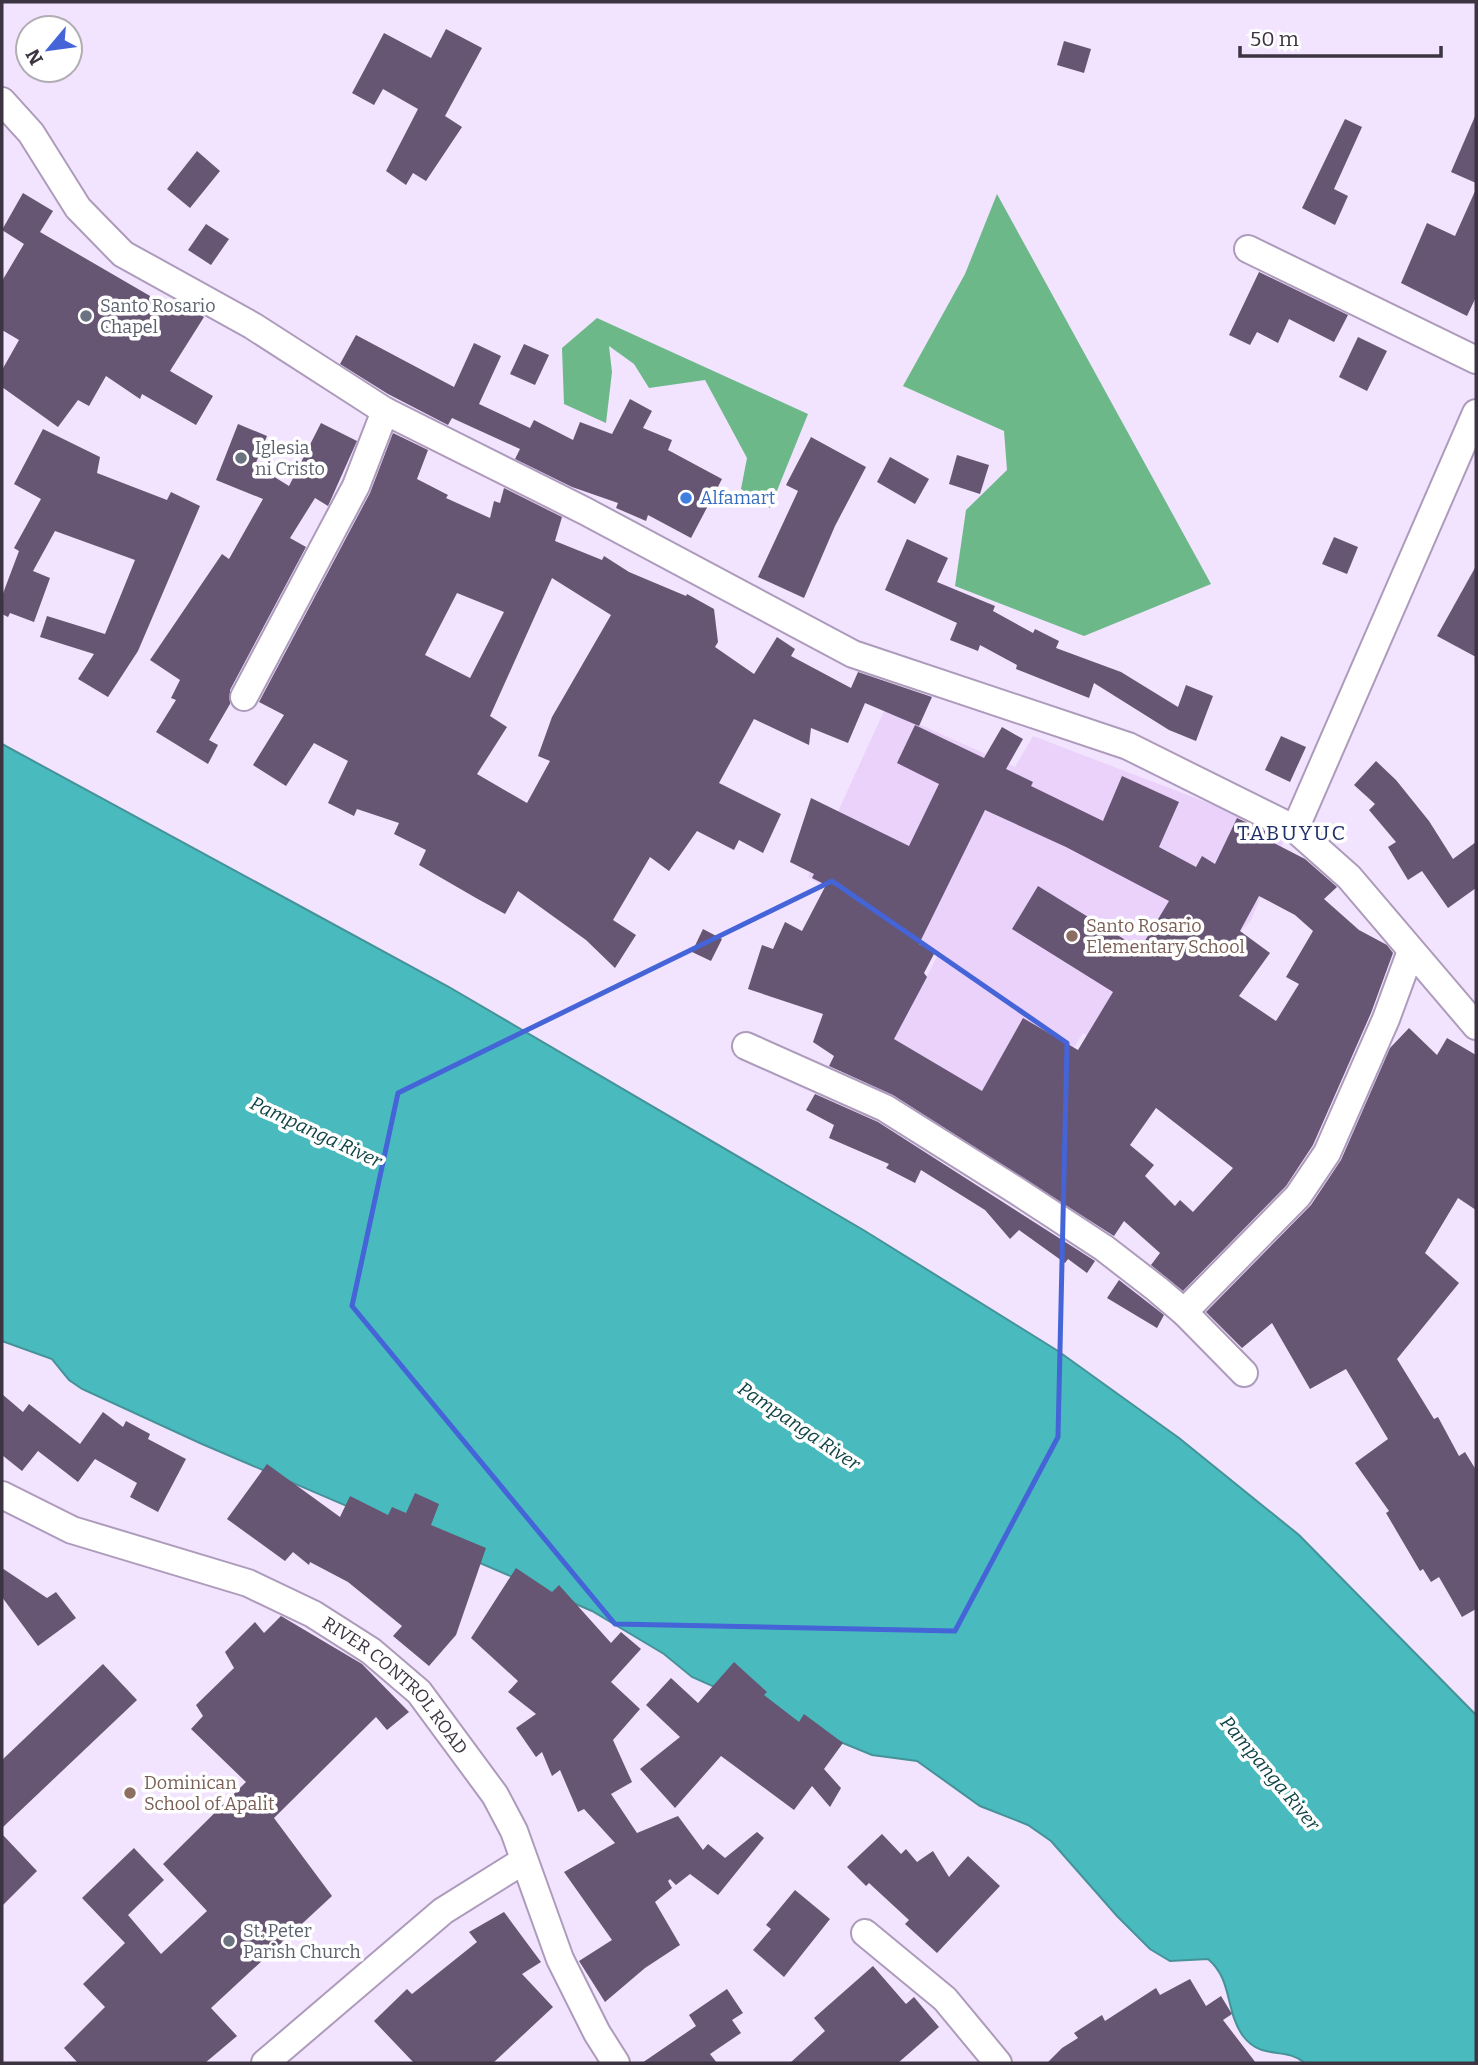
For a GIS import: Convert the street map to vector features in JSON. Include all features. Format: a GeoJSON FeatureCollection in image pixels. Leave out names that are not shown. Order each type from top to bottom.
{"type":"FeatureCollection","features":[{"type":"Feature","properties":{"kind":"street"},"geometry":{"type":"LineString","coordinates":[[2,101],[31,133],[78,208],[123,254],[253,326],[385,411],[585,511],[853,654],[1128,746],[1295,828],[1349,877],[1476,1026]]}},
{"type":"Feature","properties":{"kind":"street"},"geometry":{"type":"LineString","coordinates":[[1248,249],[1476,360]]}},
{"type":"Feature","properties":{"kind":"street"},"geometry":{"type":"LineString","coordinates":[[244,697],[356,486],[385,411]]}},
{"type":"Feature","properties":{"kind":"street"},"geometry":{"type":"LineString","coordinates":[[1295,828],[1476,413]]}},
{"type":"Feature","properties":{"kind":"street"},"geometry":{"type":"LineString","coordinates":[[1184,1312],[1298,1196],[1327,1153],[1387,1019],[1411,951]]}},
{"type":"Feature","properties":{"kind":"street"},"geometry":{"type":"LineString","coordinates":[[746,1046],[885,1108],[1104,1248],[1184,1312],[1244,1373]]}},
{"type":"Feature","properties":{"kind":"street","name":"RIVER CONTROL ROAD"},"geometry":{"type":"LineString","coordinates":[[2,1494],[72,1530],[248,1583],[313,1614],[371,1651],[419,1692],[495,1795],[514,1831],[560,1959],[597,2033],[616,2063]]}},
{"type":"Feature","properties":{"kind":"street"},"geometry":{"type":"LineString","coordinates":[[265,2063],[443,1911],[523,1861]]}},
{"type":"Feature","properties":{"kind":"street"},"geometry":{"type":"LineString","coordinates":[[865,1933],[945,1999],[998,2063]]}},
{"type":"Feature","properties":{"kind":"highlighted area"},"geometry":{"type":"Polygon","coordinates":[[[832,881],[1067,1043],[1058,1437],[955,1631],[615,1624],[352,1306],[398,1093],[832,881]]]}},
{"type":"Feature","properties":{"kind":"shaded area"},"geometry":{"type":"Polygon","coordinates":[[[997,194],[1211,584],[1084,636],[955,586],[966,510],[1007,470],[1004,431],[903,386],[965,274],[997,194]]]}},
{"type":"Feature","properties":{"kind":"shaded area"},"geometry":{"type":"Polygon","coordinates":[[[597,318],[808,414],[770,508],[741,489],[747,458],[705,380],[649,388],[634,364],[609,346],[612,372],[606,423],[564,404],[562,348],[597,318]]]}},
{"type":"Feature","properties":{"kind":"shaded area","name":"Santo Rosario Elementary School"},"geometry":{"type":"Polygon","coordinates":[[[885,709],[1015,767],[1033,736],[1287,833],[1251,920],[1201,975],[1135,1065],[1083,1033],[999,1169],[867,1090],[939,953],[808,877],[885,709]]]}},
{"type":"Feature","properties":{"kind":"water","name":"Pampanga River"},"geometry":{"type":"Polygon","coordinates":[[[2,744],[449,987],[865,1231],[1058,1351],[1179,1438],[1299,1535],[1476,1715],[1476,2063],[1305,2063],[1290,2055],[1258,2048],[1250,2044],[1237,2026],[1221,1976],[1208,1959],[1170,1961],[1150,1949],[1051,1841],[1028,1825],[980,1806],[917,1761],[872,1755],[692,1677],[664,1654],[592,1611],[202,1444],[82,1389],[69,1380],[52,1359],[2,1341],[2,744]]]}},
{"type":"Feature","properties":{"kind":"building"},"geometry":{"type":"Polygon","coordinates":[[[446,29],[482,48],[445,116],[462,127],[426,181],[413,173],[406,185],[386,171],[418,109],[383,89],[374,105],[352,93],[384,33],[431,58],[446,29]]]}},
{"type":"Feature","properties":{"kind":"building"},"geometry":{"type":"Polygon","coordinates":[[[1064,41],[1091,49],[1084,73],[1057,65],[1064,41]]]}},
{"type":"Feature","properties":{"kind":"building"},"geometry":{"type":"Polygon","coordinates":[[[1476,114],[1476,183],[1451,172],[1476,114]]]}},
{"type":"Feature","properties":{"kind":"building"},"geometry":{"type":"Polygon","coordinates":[[[1345,119],[1362,127],[1334,189],[1348,196],[1335,225],[1302,208],[1345,119]]]}},
{"type":"Feature","properties":{"kind":"building"},"geometry":{"type":"Polygon","coordinates":[[[197,151],[220,171],[190,208],[167,189],[197,151]]]}},
{"type":"Feature","properties":{"kind":"building"},"geometry":{"type":"Polygon","coordinates":[[[1476,189],[1476,297],[1467,316],[1401,283],[1427,223],[1455,236],[1476,189]]]}},
{"type":"Feature","properties":{"kind":"building"},"geometry":{"type":"Polygon","coordinates":[[[23,193],[53,211],[40,232],[169,307],[174,300],[204,317],[170,371],[213,396],[196,425],[142,394],[140,399],[106,376],[89,406],[78,400],[58,427],[2,387],[2,370],[19,340],[2,330],[2,281],[24,244],[2,230],[23,193]]]}},
{"type":"Feature","properties":{"kind":"building"},"geometry":{"type":"Polygon","coordinates":[[[206,224],[229,239],[211,265],[188,250],[206,224]]]}},
{"type":"Feature","properties":{"kind":"building"},"geometry":{"type":"Polygon","coordinates":[[[1259,272],[1348,315],[1334,342],[1289,319],[1278,343],[1257,332],[1250,345],[1229,335],[1259,272]]]}},
{"type":"Feature","properties":{"kind":"building"},"geometry":{"type":"Polygon","coordinates":[[[356,335],[454,387],[474,343],[501,356],[479,404],[530,428],[534,420],[573,440],[580,422],[612,434],[630,399],[652,411],[643,428],[672,440],[668,450],[722,479],[691,538],[648,515],[646,521],[616,508],[618,503],[572,487],[515,459],[520,449],[452,418],[448,425],[388,394],[340,364],[356,335]]]}},
{"type":"Feature","properties":{"kind":"building"},"geometry":{"type":"Polygon","coordinates":[[[1358,337],[1387,351],[1367,391],[1339,377],[1358,337]]]}},
{"type":"Feature","properties":{"kind":"building"},"geometry":{"type":"Polygon","coordinates":[[[524,344],[549,355],[535,385],[510,374],[524,344]]]}},
{"type":"Feature","properties":{"kind":"building"},"geometry":{"type":"Polygon","coordinates":[[[321,423],[357,441],[328,506],[315,498],[290,538],[306,547],[230,690],[230,704],[209,740],[218,745],[208,764],[156,732],[176,700],[171,698],[180,680],[150,660],[222,554],[229,559],[263,499],[216,480],[238,424],[267,436],[255,465],[289,486],[321,423]]]}},
{"type":"Feature","properties":{"kind":"building"},"geometry":{"type":"Polygon","coordinates":[[[43,429],[100,457],[97,473],[167,500],[171,492],[200,506],[138,651],[108,697],[78,679],[94,654],[40,637],[47,616],[105,634],[135,560],[55,531],[33,571],[50,578],[34,622],[10,613],[8,617],[2,614],[2,596],[19,551],[14,548],[41,499],[14,484],[43,429]]]}},
{"type":"Feature","properties":{"kind":"building"},"geometry":{"type":"Polygon","coordinates":[[[393,433],[428,450],[417,479],[448,495],[446,498],[490,518],[494,501],[500,503],[504,488],[562,517],[555,541],[602,560],[604,556],[629,572],[686,596],[687,594],[714,609],[718,642],[715,647],[754,674],[777,637],[795,649],[791,656],[851,688],[858,672],[932,697],[919,726],[865,703],[848,743],[811,728],[809,745],[754,719],[719,783],[781,814],[763,853],[739,840],[734,850],[697,831],[669,871],[650,857],[613,920],[636,935],[615,968],[586,940],[518,891],[505,914],[419,865],[426,850],[394,834],[399,823],[357,809],[354,816],[328,803],[348,761],[314,743],[286,786],[253,765],[284,715],[259,702],[370,493],[393,433]],[[552,578],[490,716],[507,727],[477,774],[527,803],[550,761],[538,756],[552,717],[611,615],[552,578]],[[457,593],[425,655],[470,678],[504,612],[457,593]]]}},
{"type":"Feature","properties":{"kind":"building"},"geometry":{"type":"Polygon","coordinates":[[[811,437],[866,467],[835,526],[804,598],[758,577],[798,491],[786,485],[811,437]]]}},
{"type":"Feature","properties":{"kind":"building"},"geometry":{"type":"Polygon","coordinates":[[[957,455],[989,465],[980,494],[949,484],[957,455]]]}},
{"type":"Feature","properties":{"kind":"building"},"geometry":{"type":"Polygon","coordinates":[[[890,457],[929,479],[915,504],[877,482],[890,457]]]}},
{"type":"Feature","properties":{"kind":"building"},"geometry":{"type":"Polygon","coordinates":[[[1334,537],[1358,547],[1347,574],[1322,564],[1334,537]]]}},
{"type":"Feature","properties":{"kind":"building"},"geometry":{"type":"Polygon","coordinates":[[[907,539],[948,558],[937,582],[995,606],[993,611],[1033,633],[1035,629],[1059,641],[1056,648],[1121,672],[1178,707],[1186,685],[1213,696],[1196,741],[1169,730],[1094,683],[1089,698],[1016,669],[1017,665],[980,645],[978,651],[950,640],[957,623],[885,590],[907,539]]]}},
{"type":"Feature","properties":{"kind":"building"},"geometry":{"type":"Polygon","coordinates":[[[1476,566],[1476,657],[1437,636],[1476,566]]]}},
{"type":"Feature","properties":{"kind":"building"},"geometry":{"type":"Polygon","coordinates":[[[915,725],[984,758],[1002,727],[1023,739],[1006,769],[1033,782],[1031,786],[1103,821],[1122,776],[1179,802],[1159,847],[1196,867],[1202,856],[1215,864],[1237,818],[1271,834],[1268,840],[1305,859],[1337,887],[1324,899],[1359,930],[1387,945],[1393,953],[1371,1013],[1313,1145],[1286,1186],[1183,1291],[1151,1265],[1160,1253],[1124,1221],[1114,1236],[893,1095],[829,1066],[834,1056],[813,1042],[823,1014],[748,989],[762,945],[773,949],[785,922],[802,931],[826,885],[812,878],[814,874],[790,862],[811,798],[909,846],[939,784],[897,763],[915,725]],[[985,810],[919,944],[935,952],[924,973],[927,977],[894,1039],[982,1091],[1023,1018],[1078,1050],[1113,992],[1012,929],[1038,886],[1140,949],[1169,901],[1066,847],[985,810]],[[1259,896],[1240,931],[1270,953],[1239,996],[1276,1021],[1299,984],[1286,977],[1313,931],[1295,915],[1259,896]],[[1156,1108],[1130,1145],[1154,1165],[1145,1176],[1175,1206],[1180,1200],[1193,1212],[1233,1168],[1156,1108]]]}},
{"type":"Feature","properties":{"kind":"building"},"geometry":{"type":"Polygon","coordinates":[[[1281,736],[1306,747],[1290,782],[1265,770],[1281,736]]]}},
{"type":"Feature","properties":{"kind":"building"},"geometry":{"type":"Polygon","coordinates":[[[1376,761],[1396,780],[1429,821],[1453,859],[1476,842],[1476,888],[1448,908],[1422,871],[1408,880],[1388,847],[1396,842],[1369,810],[1375,804],[1354,785],[1376,761]]]}},
{"type":"Feature","properties":{"kind":"building"},"geometry":{"type":"Polygon","coordinates":[[[703,929],[722,939],[711,961],[692,952],[703,929]]]}},
{"type":"Feature","properties":{"kind":"building"},"geometry":{"type":"Polygon","coordinates":[[[1409,1028],[1437,1055],[1447,1038],[1476,1055],[1476,1210],[1458,1198],[1425,1253],[1459,1283],[1397,1359],[1434,1419],[1438,1417],[1459,1456],[1465,1452],[1476,1470],[1476,1609],[1462,1617],[1439,1577],[1431,1582],[1423,1569],[1420,1571],[1386,1513],[1389,1511],[1355,1463],[1388,1439],[1346,1369],[1310,1389],[1272,1323],[1242,1348],[1206,1312],[1311,1205],[1341,1160],[1390,1048],[1409,1028]]]}},
{"type":"Feature","properties":{"kind":"building"},"geometry":{"type":"Polygon","coordinates":[[[815,1094],[878,1122],[1095,1261],[1087,1273],[1068,1259],[1065,1263],[1019,1230],[1010,1239],[985,1210],[921,1170],[915,1183],[886,1168],[889,1164],[829,1138],[834,1125],[806,1110],[815,1094]]]}},
{"type":"Feature","properties":{"kind":"building"},"geometry":{"type":"Polygon","coordinates":[[[1119,1280],[1164,1315],[1157,1328],[1107,1298],[1119,1280]]]}},
{"type":"Feature","properties":{"kind":"building"},"geometry":{"type":"Polygon","coordinates":[[[2,1394],[23,1412],[29,1404],[80,1444],[103,1412],[123,1427],[126,1421],[150,1434],[148,1439],[186,1459],[158,1512],[130,1497],[137,1483],[95,1459],[78,1482],[38,1451],[22,1471],[2,1455],[2,1394]]]}},
{"type":"Feature","properties":{"kind":"building"},"geometry":{"type":"Polygon","coordinates":[[[267,1464],[340,1517],[350,1496],[388,1515],[392,1507],[406,1513],[415,1493],[439,1504],[431,1525],[486,1548],[456,1635],[429,1666],[393,1636],[402,1626],[348,1582],[310,1562],[309,1565],[293,1552],[285,1561],[227,1519],[267,1464]]]}},
{"type":"Feature","properties":{"kind":"building"},"geometry":{"type":"Polygon","coordinates":[[[2,1568],[47,1598],[56,1592],[76,1618],[38,1646],[2,1597],[2,1568]]]}},
{"type":"Feature","properties":{"kind":"building"},"geometry":{"type":"Polygon","coordinates":[[[516,1568],[552,1592],[559,1585],[611,1643],[621,1632],[641,1649],[611,1682],[640,1709],[613,1740],[632,1782],[611,1794],[637,1833],[678,1816],[703,1850],[708,1844],[725,1858],[757,1832],[764,1838],[718,1895],[690,1874],[676,1885],[670,1879],[668,1881],[672,1888],[655,1902],[680,1945],[645,1968],[605,2002],[579,1961],[612,1940],[564,1872],[615,1843],[584,1809],[578,1812],[560,1770],[552,1776],[542,1752],[536,1757],[516,1728],[536,1714],[508,1692],[518,1681],[471,1638],[516,1568]]]}},
{"type":"Feature","properties":{"kind":"building"},"geometry":{"type":"Polygon","coordinates":[[[281,1616],[362,1664],[409,1712],[387,1730],[376,1717],[274,1818],[332,1896],[211,2008],[237,2036],[205,2063],[78,2063],[64,2048],[105,2007],[83,1984],[125,1943],[82,1898],[134,1848],[164,1880],[128,1915],[161,1954],[207,1911],[163,1864],[246,1782],[191,1729],[203,1716],[196,1705],[234,1668],[225,1652],[255,1622],[264,1633],[281,1616]]]}},
{"type":"Feature","properties":{"kind":"building"},"geometry":{"type":"Polygon","coordinates":[[[734,1662],[767,1692],[764,1695],[799,1722],[804,1714],[843,1743],[824,1769],[841,1788],[830,1807],[812,1786],[794,1810],[721,1756],[675,1808],[640,1769],[680,1737],[646,1705],[671,1678],[698,1703],[734,1662]]]}},
{"type":"Feature","properties":{"kind":"building"},"geometry":{"type":"Polygon","coordinates":[[[103,1664],[137,1700],[2,1828],[2,1760],[103,1664]]]}},
{"type":"Feature","properties":{"kind":"building"},"geometry":{"type":"Polygon","coordinates":[[[2,1834],[37,1871],[2,1906],[2,1834]]]}},
{"type":"Feature","properties":{"kind":"building"},"geometry":{"type":"Polygon","coordinates":[[[882,1834],[901,1854],[906,1849],[917,1862],[933,1851],[949,1877],[968,1856],[1000,1886],[937,1953],[905,1924],[909,1920],[869,1883],[866,1886],[847,1867],[882,1834]]]}},
{"type":"Feature","properties":{"kind":"building"},"geometry":{"type":"Polygon","coordinates":[[[795,1890],[830,1919],[784,1977],[753,1950],[771,1929],[766,1925],[795,1890]]]}},
{"type":"Feature","properties":{"kind":"building"},"geometry":{"type":"Polygon","coordinates":[[[504,1912],[541,1962],[522,1974],[553,2007],[493,2063],[414,2063],[374,2021],[407,1989],[412,1994],[477,1942],[469,1932],[504,1912]]]}},
{"type":"Feature","properties":{"kind":"building"},"geometry":{"type":"Polygon","coordinates":[[[873,1966],[906,2004],[914,1997],[939,2027],[898,2063],[790,2063],[825,2031],[814,2018],[873,1966]]]}},
{"type":"Feature","properties":{"kind":"building"},"geometry":{"type":"Polygon","coordinates":[[[1190,1979],[1206,2006],[1221,1996],[1232,2014],[1223,2020],[1256,2063],[1047,2063],[1062,2048],[1078,2038],[1074,2033],[1102,2015],[1105,2021],[1156,1988],[1160,1995],[1190,1979]]]}},
{"type":"Feature","properties":{"kind":"building"},"geometry":{"type":"Polygon","coordinates":[[[727,1989],[743,2013],[732,2020],[741,2033],[710,2054],[717,2063],[642,2063],[696,2026],[689,2015],[727,1989]]]}},
{"type":"Feature","properties":{"kind":"place","name":"Santo Rosario Chapel"},"geometry":{"type":"Point","coordinates":[86,316]}},
{"type":"Feature","properties":{"kind":"place","name":"Iglesia ni Cristo"},"geometry":{"type":"Point","coordinates":[241,458]}},
{"type":"Feature","properties":{"kind":"place","name":"Alfamart"},"geometry":{"type":"Point","coordinates":[686,498]}},
{"type":"Feature","properties":{"kind":"place","name":"Santo Rosario Elementary School"},"geometry":{"type":"Point","coordinates":[1072,936]}},
{"type":"Feature","properties":{"kind":"place","name":"Dominican School of Apalit"},"geometry":{"type":"Point","coordinates":[130,1793]}},
{"type":"Feature","properties":{"kind":"place","name":"St. Peter Parish Church"},"geometry":{"type":"Point","coordinates":[229,1941]}},
{"type":"Feature","properties":{"kind":"district","name":"TABUYUC"},"geometry":{"type":"Point","coordinates":[1292,833]}}]}
